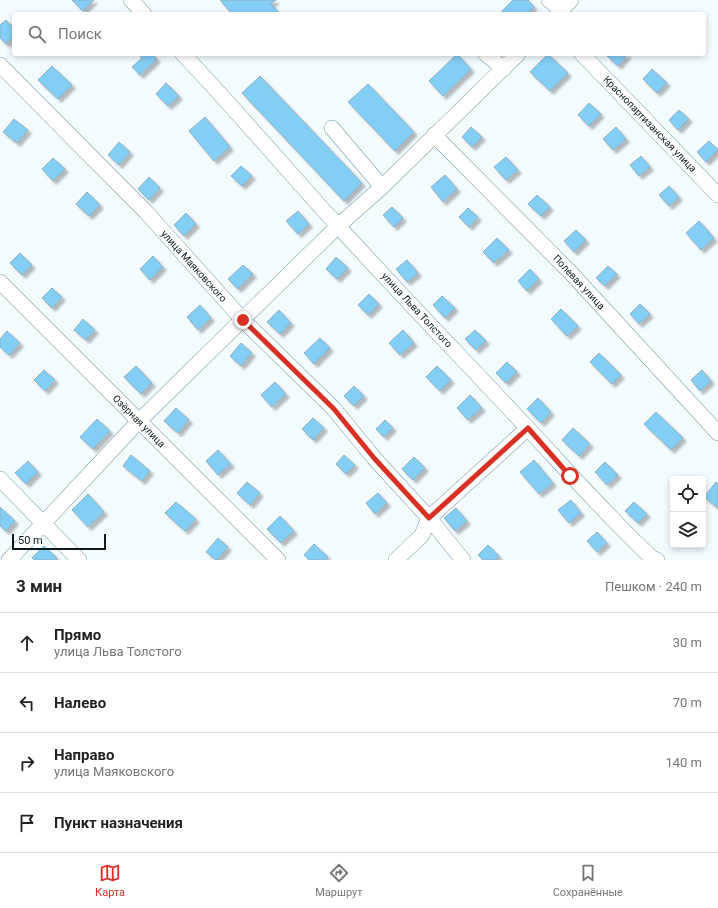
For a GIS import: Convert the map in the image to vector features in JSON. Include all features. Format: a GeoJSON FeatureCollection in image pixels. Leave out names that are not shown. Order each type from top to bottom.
{"type":"FeatureCollection","features":[{"type":"Feature","properties":{"kind":"street"},"geometry":{"type":"LineString","coordinates":[[131,0],[142,12]]}},
{"type":"Feature","properties":{"kind":"street"},"geometry":{"type":"LineString","coordinates":[[549,0],[563,8]]}},
{"type":"Feature","properties":{"kind":"street","name":"улица Льва Толстого"},"geometry":{"type":"LineString","coordinates":[[188,56],[338,226],[528,428],[570,476],[622,530],[652,558],[657,560]]}},
{"type":"Feature","properties":{"kind":"street"},"geometry":{"type":"LineString","coordinates":[[488,56],[504,69]]}},
{"type":"Feature","properties":{"kind":"street"},"geometry":{"type":"LineString","coordinates":[[9,560],[139,422],[338,226],[382,187],[516,56]]}},
{"type":"Feature","properties":{"kind":"street","name":"Краснопартизанская улица"},"geometry":{"type":"LineString","coordinates":[[584,56],[718,194]]}},
{"type":"Feature","properties":{"kind":"street","name":"улица Маяковского"},"geometry":{"type":"LineString","coordinates":[[0,65],[146,212],[243,320],[334,409],[374,458],[429,518],[463,560]]}},
{"type":"Feature","properties":{"kind":"street"},"geometry":{"type":"LineString","coordinates":[[332,128],[382,187]]}},
{"type":"Feature","properties":{"kind":"street","name":"Полевая улица"},"geometry":{"type":"LineString","coordinates":[[434,135],[571,273],[718,433]]}},
{"type":"Feature","properties":{"kind":"street","name":"Озёрная улица"},"geometry":{"type":"LineString","coordinates":[[0,282],[278,560]]}},
{"type":"Feature","properties":{"kind":"street"},"geometry":{"type":"LineString","coordinates":[[396,560],[422,535],[429,518],[528,428]]}},
{"type":"Feature","properties":{"kind":"street"},"geometry":{"type":"LineString","coordinates":[[0,479],[79,560]]}},
{"type":"Feature","properties":{"kind":"building"},"geometry":{"type":"Polygon","coordinates":[[[72,0],[94,0],[83,11],[72,0]]]}},
{"type":"Feature","properties":{"kind":"building"},"geometry":{"type":"Polygon","coordinates":[[[220,0],[276,0],[271,4],[278,12],[230,12],[220,0]]]}},
{"type":"Feature","properties":{"kind":"building"},"geometry":{"type":"Polygon","coordinates":[[[513,0],[528,0],[534,7],[529,12],[501,12],[513,0]]]}},
{"type":"Feature","properties":{"kind":"building"},"geometry":{"type":"Polygon","coordinates":[[[6,20],[12,27],[12,38],[6,44],[0,38],[0,25],[6,20]]]}},
{"type":"Feature","properties":{"kind":"building"},"geometry":{"type":"Polygon","coordinates":[[[140,56],[154,56],[157,59],[140,75],[132,67],[142,58],[140,56]]]}},
{"type":"Feature","properties":{"kind":"building"},"geometry":{"type":"Polygon","coordinates":[[[455,56],[459,56],[471,69],[443,96],[429,81],[455,56]]]}},
{"type":"Feature","properties":{"kind":"building"},"geometry":{"type":"Polygon","coordinates":[[[546,56],[550,56],[568,73],[550,91],[530,72],[546,56]]]}},
{"type":"Feature","properties":{"kind":"building"},"geometry":{"type":"Polygon","coordinates":[[[607,56],[626,56],[618,66],[607,56]]]}},
{"type":"Feature","properties":{"kind":"building"},"geometry":{"type":"Polygon","coordinates":[[[52,66],[72,85],[58,99],[38,80],[52,66]]]}},
{"type":"Feature","properties":{"kind":"building"},"geometry":{"type":"Polygon","coordinates":[[[652,69],[667,83],[657,93],[643,79],[652,69]]]}},
{"type":"Feature","properties":{"kind":"building"},"geometry":{"type":"Polygon","coordinates":[[[260,76],[362,183],[344,201],[242,93],[260,76]]]}},
{"type":"Feature","properties":{"kind":"building"},"geometry":{"type":"Polygon","coordinates":[[[166,83],[179,96],[168,106],[156,94],[166,83]]]}},
{"type":"Feature","properties":{"kind":"building"},"geometry":{"type":"Polygon","coordinates":[[[368,84],[414,132],[395,151],[348,102],[368,84]]]}},
{"type":"Feature","properties":{"kind":"building"},"geometry":{"type":"Polygon","coordinates":[[[589,103],[601,114],[589,126],[578,115],[589,103]]]}},
{"type":"Feature","properties":{"kind":"building"},"geometry":{"type":"Polygon","coordinates":[[[679,110],[689,119],[678,130],[669,120],[679,110]]]}},
{"type":"Feature","properties":{"kind":"building"},"geometry":{"type":"Polygon","coordinates":[[[205,117],[230,147],[214,161],[189,131],[205,117]]]}},
{"type":"Feature","properties":{"kind":"building"},"geometry":{"type":"Polygon","coordinates":[[[14,119],[28,130],[17,143],[3,132],[14,119]]]}},
{"type":"Feature","properties":{"kind":"building"},"geometry":{"type":"Polygon","coordinates":[[[471,127],[482,137],[472,147],[462,137],[471,127]]]}},
{"type":"Feature","properties":{"kind":"building"},"geometry":{"type":"Polygon","coordinates":[[[616,127],[626,139],[613,150],[603,139],[616,127]]]}},
{"type":"Feature","properties":{"kind":"building"},"geometry":{"type":"Polygon","coordinates":[[[709,141],[718,150],[706,162],[697,152],[709,141]]]}},
{"type":"Feature","properties":{"kind":"building"},"geometry":{"type":"Polygon","coordinates":[[[119,142],[130,152],[119,165],[108,155],[119,142]]]}},
{"type":"Feature","properties":{"kind":"building"},"geometry":{"type":"Polygon","coordinates":[[[641,156],[650,167],[639,176],[630,165],[641,156]]]}},
{"type":"Feature","properties":{"kind":"building"},"geometry":{"type":"Polygon","coordinates":[[[506,157],[518,170],[506,180],[494,167],[506,157]]]}},
{"type":"Feature","properties":{"kind":"building"},"geometry":{"type":"Polygon","coordinates":[[[53,158],[65,169],[53,181],[42,169],[53,158]]]}},
{"type":"Feature","properties":{"kind":"building"},"geometry":{"type":"Polygon","coordinates":[[[241,166],[252,176],[242,186],[231,176],[241,166]]]}},
{"type":"Feature","properties":{"kind":"building"},"geometry":{"type":"Polygon","coordinates":[[[445,175],[457,189],[443,202],[431,187],[445,175]]]}},
{"type":"Feature","properties":{"kind":"building"},"geometry":{"type":"Polygon","coordinates":[[[149,177],[160,188],[149,200],[138,189],[149,177]]]}},
{"type":"Feature","properties":{"kind":"building"},"geometry":{"type":"Polygon","coordinates":[[[669,186],[679,197],[669,206],[659,195],[669,186]]]}},
{"type":"Feature","properties":{"kind":"building"},"geometry":{"type":"Polygon","coordinates":[[[87,192],[100,205],[89,216],[76,204],[87,192]]]}},
{"type":"Feature","properties":{"kind":"building"},"geometry":{"type":"Polygon","coordinates":[[[537,195],[550,207],[541,216],[528,204],[537,195]]]}},
{"type":"Feature","properties":{"kind":"building"},"geometry":{"type":"Polygon","coordinates":[[[392,207],[403,218],[394,227],[383,215],[392,207]]]}},
{"type":"Feature","properties":{"kind":"building"},"geometry":{"type":"Polygon","coordinates":[[[468,208],[478,217],[469,227],[459,217],[468,208]]]}},
{"type":"Feature","properties":{"kind":"building"},"geometry":{"type":"Polygon","coordinates":[[[298,211],[309,224],[298,234],[286,221],[298,211]]]}},
{"type":"Feature","properties":{"kind":"building"},"geometry":{"type":"Polygon","coordinates":[[[186,213],[196,224],[184,236],[174,225],[186,213]]]}},
{"type":"Feature","properties":{"kind":"building"},"geometry":{"type":"Polygon","coordinates":[[[699,221],[714,238],[701,250],[686,233],[699,221]]]}},
{"type":"Feature","properties":{"kind":"building"},"geometry":{"type":"Polygon","coordinates":[[[576,230],[586,240],[574,252],[564,241],[576,230]]]}},
{"type":"Feature","properties":{"kind":"building"},"geometry":{"type":"Polygon","coordinates":[[[497,238],[509,250],[494,263],[483,252],[497,238]]]}},
{"type":"Feature","properties":{"kind":"building"},"geometry":{"type":"Polygon","coordinates":[[[20,253],[32,265],[22,275],[10,263],[20,253]]]}},
{"type":"Feature","properties":{"kind":"building"},"geometry":{"type":"Polygon","coordinates":[[[153,256],[163,267],[150,280],[140,269],[153,256]]]}},
{"type":"Feature","properties":{"kind":"building"},"geometry":{"type":"Polygon","coordinates":[[[336,257],[348,268],[337,279],[326,269],[336,257]]]}},
{"type":"Feature","properties":{"kind":"building"},"geometry":{"type":"Polygon","coordinates":[[[407,260],[418,273],[407,282],[396,269],[407,260]]]}},
{"type":"Feature","properties":{"kind":"building"},"geometry":{"type":"Polygon","coordinates":[[[243,265],[253,274],[238,289],[228,279],[243,265]]]}},
{"type":"Feature","properties":{"kind":"building"},"geometry":{"type":"Polygon","coordinates":[[[608,266],[617,274],[605,286],[596,278],[608,266]]]}},
{"type":"Feature","properties":{"kind":"building"},"geometry":{"type":"Polygon","coordinates":[[[530,269],[539,279],[527,291],[518,281],[530,269]]]}},
{"type":"Feature","properties":{"kind":"building"},"geometry":{"type":"Polygon","coordinates":[[[52,288],[62,297],[52,308],[42,298],[52,288]]]}},
{"type":"Feature","properties":{"kind":"building"},"geometry":{"type":"Polygon","coordinates":[[[369,294],[379,304],[368,315],[358,305],[369,294]]]}},
{"type":"Feature","properties":{"kind":"building"},"geometry":{"type":"Polygon","coordinates":[[[442,296],[455,308],[445,318],[433,305],[442,296]]]}},
{"type":"Feature","properties":{"kind":"building"},"geometry":{"type":"Polygon","coordinates":[[[640,304],[650,314],[639,324],[630,314],[640,304]]]}},
{"type":"Feature","properties":{"kind":"building"},"geometry":{"type":"Polygon","coordinates":[[[200,305],[211,318],[198,330],[187,317],[200,305]]]}},
{"type":"Feature","properties":{"kind":"building"},"geometry":{"type":"Polygon","coordinates":[[[561,309],[578,326],[567,336],[551,319],[561,309]]]}},
{"type":"Feature","properties":{"kind":"building"},"geometry":{"type":"Polygon","coordinates":[[[279,310],[291,323],[280,334],[267,322],[279,310]]]}},
{"type":"Feature","properties":{"kind":"building"},"geometry":{"type":"Polygon","coordinates":[[[83,319],[95,330],[86,340],[74,330],[83,319]]]}},
{"type":"Feature","properties":{"kind":"building"},"geometry":{"type":"Polygon","coordinates":[[[403,330],[414,343],[400,355],[389,343],[403,330]]]}},
{"type":"Feature","properties":{"kind":"building"},"geometry":{"type":"Polygon","coordinates":[[[475,330],[486,341],[476,350],[465,339],[475,330]]]}},
{"type":"Feature","properties":{"kind":"building"},"geometry":{"type":"Polygon","coordinates":[[[7,331],[20,343],[9,355],[0,347],[0,339],[7,331]]]}},
{"type":"Feature","properties":{"kind":"building"},"geometry":{"type":"Polygon","coordinates":[[[320,338],[330,348],[314,364],[304,353],[320,338]]]}},
{"type":"Feature","properties":{"kind":"building"},"geometry":{"type":"Polygon","coordinates":[[[241,343],[252,353],[241,366],[230,356],[241,343]]]}},
{"type":"Feature","properties":{"kind":"building"},"geometry":{"type":"Polygon","coordinates":[[[599,353],[621,375],[612,384],[590,362],[599,353]]]}},
{"type":"Feature","properties":{"kind":"building"},"geometry":{"type":"Polygon","coordinates":[[[507,362],[517,372],[506,383],[496,373],[507,362]]]}},
{"type":"Feature","properties":{"kind":"building"},"geometry":{"type":"Polygon","coordinates":[[[136,366],[152,383],[141,394],[124,377],[136,366]]]}},
{"type":"Feature","properties":{"kind":"building"},"geometry":{"type":"Polygon","coordinates":[[[437,366],[451,380],[440,391],[426,377],[437,366]]]}},
{"type":"Feature","properties":{"kind":"building"},"geometry":{"type":"Polygon","coordinates":[[[44,370],[55,380],[45,391],[34,380],[44,370]]]}},
{"type":"Feature","properties":{"kind":"building"},"geometry":{"type":"Polygon","coordinates":[[[702,370],[711,381],[700,391],[691,380],[702,370]]]}},
{"type":"Feature","properties":{"kind":"building"},"geometry":{"type":"Polygon","coordinates":[[[275,382],[286,394],[272,407],[261,395],[275,382]]]}},
{"type":"Feature","properties":{"kind":"building"},"geometry":{"type":"Polygon","coordinates":[[[354,386],[364,396],[354,406],[344,396],[354,386]]]}},
{"type":"Feature","properties":{"kind":"building"},"geometry":{"type":"Polygon","coordinates":[[[470,395],[482,408],[468,420],[457,408],[470,395]]]}},
{"type":"Feature","properties":{"kind":"building"},"geometry":{"type":"Polygon","coordinates":[[[538,398],[551,412],[541,423],[527,409],[538,398]]]}},
{"type":"Feature","properties":{"kind":"building"},"geometry":{"type":"Polygon","coordinates":[[[176,408],[189,420],[178,433],[164,421],[176,408]]]}},
{"type":"Feature","properties":{"kind":"building"},"geometry":{"type":"Polygon","coordinates":[[[656,412],[683,438],[671,450],[644,424],[656,412]]]}},
{"type":"Feature","properties":{"kind":"building"},"geometry":{"type":"Polygon","coordinates":[[[313,418],[324,428],[313,440],[302,429],[313,418]]]}},
{"type":"Feature","properties":{"kind":"building"},"geometry":{"type":"Polygon","coordinates":[[[97,419],[110,431],[93,449],[80,437],[97,419]]]}},
{"type":"Feature","properties":{"kind":"building"},"geometry":{"type":"Polygon","coordinates":[[[385,420],[393,428],[384,437],[376,429],[385,420]]]}},
{"type":"Feature","properties":{"kind":"building"},"geometry":{"type":"Polygon","coordinates":[[[573,428],[590,444],[579,456],[562,440],[573,428]]]}},
{"type":"Feature","properties":{"kind":"building"},"geometry":{"type":"Polygon","coordinates":[[[218,450],[231,464],[218,475],[206,461],[218,450]]]}},
{"type":"Feature","properties":{"kind":"building"},"geometry":{"type":"Polygon","coordinates":[[[131,455],[150,471],[142,481],[123,466],[131,455]]]}},
{"type":"Feature","properties":{"kind":"building"},"geometry":{"type":"Polygon","coordinates":[[[344,455],[355,465],[346,474],[336,464],[344,455]]]}},
{"type":"Feature","properties":{"kind":"building"},"geometry":{"type":"Polygon","coordinates":[[[414,457],[425,468],[413,480],[402,469],[414,457]]]}},
{"type":"Feature","properties":{"kind":"building"},"geometry":{"type":"Polygon","coordinates":[[[534,460],[553,483],[539,494],[520,472],[534,460]]]}},
{"type":"Feature","properties":{"kind":"building"},"geometry":{"type":"Polygon","coordinates":[[[28,461],[38,472],[26,484],[15,473],[28,461]]]}},
{"type":"Feature","properties":{"kind":"building"},"geometry":{"type":"Polygon","coordinates":[[[605,462],[618,475],[607,485],[595,472],[605,462]]]}},
{"type":"Feature","properties":{"kind":"building"},"geometry":{"type":"Polygon","coordinates":[[[247,482],[260,493],[250,505],[237,493],[247,482]]]}},
{"type":"Feature","properties":{"kind":"building"},"geometry":{"type":"Polygon","coordinates":[[[716,482],[718,484],[718,508],[706,499],[706,494],[716,482]]]}},
{"type":"Feature","properties":{"kind":"building"},"geometry":{"type":"Polygon","coordinates":[[[378,493],[387,503],[375,514],[366,503],[378,493]]]}},
{"type":"Feature","properties":{"kind":"building"},"geometry":{"type":"Polygon","coordinates":[[[88,494],[104,512],[88,527],[72,510],[88,494]]]}},
{"type":"Feature","properties":{"kind":"building"},"geometry":{"type":"Polygon","coordinates":[[[571,500],[581,513],[569,523],[558,510],[571,500]]]}},
{"type":"Feature","properties":{"kind":"building"},"geometry":{"type":"Polygon","coordinates":[[[176,502],[196,519],[185,531],[165,513],[176,502]]]}},
{"type":"Feature","properties":{"kind":"building"},"geometry":{"type":"Polygon","coordinates":[[[634,502],[647,514],[638,523],[625,511],[634,502]]]}},
{"type":"Feature","properties":{"kind":"building"},"geometry":{"type":"Polygon","coordinates":[[[0,507],[15,521],[6,531],[0,526],[0,507]]]}},
{"type":"Feature","properties":{"kind":"building"},"geometry":{"type":"Polygon","coordinates":[[[456,508],[467,521],[455,531],[444,518],[456,508]]]}},
{"type":"Feature","properties":{"kind":"building"},"geometry":{"type":"Polygon","coordinates":[[[280,516],[294,531],[281,543],[267,529],[280,516]]]}},
{"type":"Feature","properties":{"kind":"building"},"geometry":{"type":"Polygon","coordinates":[[[597,532],[607,543],[597,552],[587,541],[597,532]]]}},
{"type":"Feature","properties":{"kind":"building"},"geometry":{"type":"Polygon","coordinates":[[[218,538],[228,547],[216,560],[206,552],[218,538]]]}},
{"type":"Feature","properties":{"kind":"building"},"geometry":{"type":"Polygon","coordinates":[[[314,544],[328,557],[325,560],[309,560],[304,555],[314,544]]]}},
{"type":"Feature","properties":{"kind":"building"},"geometry":{"type":"Polygon","coordinates":[[[488,545],[499,556],[495,560],[483,560],[478,555],[488,545]]]}},
{"type":"Feature","properties":{"kind":"building"},"geometry":{"type":"Polygon","coordinates":[[[44,546],[57,558],[56,560],[35,560],[32,558],[44,546]]]}},
{"type":"Feature","properties":{"kind":"route"},"geometry":{"type":"LineString","coordinates":[[243,320],[334,409],[374,458],[429,518],[528,428],[570,476]]}}]}
